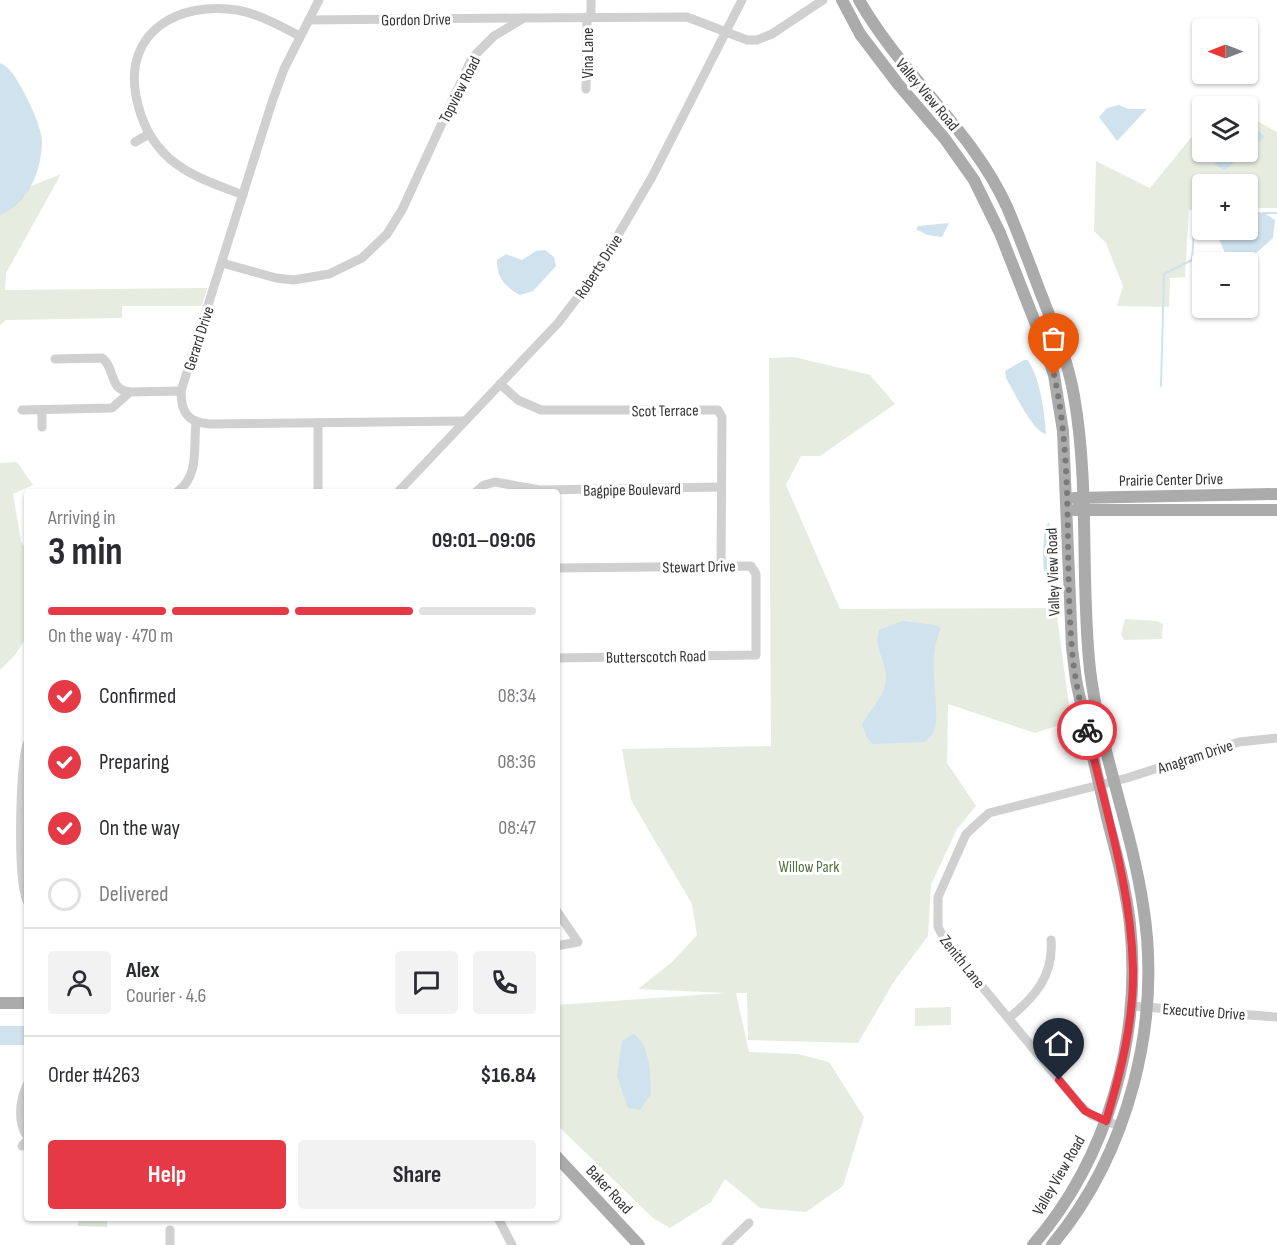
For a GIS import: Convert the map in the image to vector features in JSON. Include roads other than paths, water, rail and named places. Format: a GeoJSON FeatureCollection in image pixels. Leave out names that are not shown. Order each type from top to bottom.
{"type":"FeatureCollection","features":[{"type":"Feature","properties":{"kind":"main road","name":"Valley View Road"},"geometry":{"type":"LineString","coordinates":[[842,0],[860,34],[960,159],[988,206],[1039,330],[1054,375],[1063,431],[1072,648],[1076,680],[1130,922],[1133,970],[1126,1046],[1106,1121],[1082,1172],[1056,1215],[1033,1245]]}},
{"type":"Feature","properties":{"kind":"main road","name":"Valley View Road"},"geometry":{"type":"LineString","coordinates":[[860,0],[884,42],[982,161],[1007,207],[1068,368],[1079,432],[1088,653],[1097,710],[1143,903],[1147,937],[1146,1007],[1136,1073],[1119,1126],[1099,1172],[1052,1245]]}},
{"type":"Feature","properties":{"kind":"main road","name":"Prairie Center Drive"},"geometry":{"type":"LineString","coordinates":[[1082,504],[1277,494]]}},
{"type":"Feature","properties":{"kind":"main road","name":"Prairie Center Drive"},"geometry":{"type":"LineString","coordinates":[[1067,504],[1277,510]]}},
{"type":"Feature","properties":{"kind":"main road"},"geometry":{"type":"LineString","coordinates":[[0,1003],[24,1003]]}},
{"type":"Feature","properties":{"kind":"main road","name":"Baker Road"},"geometry":{"type":"LineString","coordinates":[[560,1160],[639,1245]]}},
{"type":"Feature","properties":{"kind":"street","name":"Gerard Drive"},"geometry":{"type":"LineString","coordinates":[[196,423],[183,411],[181,391],[272,102],[300,36],[319,0]]}},
{"type":"Feature","properties":{"kind":"street"},"geometry":{"type":"LineString","coordinates":[[589,17],[591,0]]}},
{"type":"Feature","properties":{"kind":"street","name":"Roberts Drive"},"geometry":{"type":"LineString","coordinates":[[402,489],[558,322],[594,276],[652,177],[728,32],[742,0]]}},
{"type":"Feature","properties":{"kind":"street"},"geometry":{"type":"LineString","coordinates":[[524,18],[687,17],[747,40],[765,38],[823,0]]}},
{"type":"Feature","properties":{"kind":"street"},"geometry":{"type":"LineString","coordinates":[[243,195],[181,168],[161,150],[149,134],[136,96],[135,62],[145,39],[164,22],[189,13],[222,9],[255,15],[300,36]]}},
{"type":"Feature","properties":{"kind":"street","name":"Vina Lane"},"geometry":{"type":"LineString","coordinates":[[586,89],[589,17]]}},
{"type":"Feature","properties":{"kind":"street","name":"Gordon Drive"},"geometry":{"type":"LineString","coordinates":[[309,20],[524,18]]}},
{"type":"Feature","properties":{"kind":"street","name":"Topview Road"},"geometry":{"type":"LineString","coordinates":[[222,263],[276,278],[294,280],[329,274],[364,256],[387,234],[402,210],[472,58],[494,36],[524,18]]}},
{"type":"Feature","properties":{"kind":"street"},"geometry":{"type":"LineString","coordinates":[[135,142],[149,134]]}},
{"type":"Feature","properties":{"kind":"street"},"geometry":{"type":"LineString","coordinates":[[55,359],[102,358],[107,361],[116,386],[121,390],[130,392],[181,391]]}},
{"type":"Feature","properties":{"kind":"street","name":"Scot Terrace"},"geometry":{"type":"LineString","coordinates":[[500,384],[518,399],[541,410],[718,410],[722,417],[721,566]]}},
{"type":"Feature","properties":{"kind":"street"},"geometry":{"type":"LineString","coordinates":[[21,410],[112,408],[130,392]]}},
{"type":"Feature","properties":{"kind":"street"},"geometry":{"type":"LineString","coordinates":[[42,410],[42,427]]}},
{"type":"Feature","properties":{"kind":"street"},"geometry":{"type":"LineString","coordinates":[[180,489],[187,482],[194,467],[196,423],[463,421]]}},
{"type":"Feature","properties":{"kind":"street"},"geometry":{"type":"LineString","coordinates":[[318,423],[318,489]]}},
{"type":"Feature","properties":{"kind":"street","name":"Bagpipe Boulevard"},"geometry":{"type":"LineString","coordinates":[[479,489],[495,482],[534,489]]}},
{"type":"Feature","properties":{"kind":"street","name":"Bagpipe Boulevard"},"geometry":{"type":"LineString","coordinates":[[560,490],[721,487]]}},
{"type":"Feature","properties":{"kind":"street","name":"Stewart Drive"},"geometry":{"type":"LineString","coordinates":[[560,568],[746,565],[755,570],[756,655]]}},
{"type":"Feature","properties":{"kind":"street","name":"Butterscotch Road"},"geometry":{"type":"LineString","coordinates":[[560,658],[756,655]]}},
{"type":"Feature","properties":{"kind":"street","name":"Anagram Drive"},"geometry":{"type":"LineString","coordinates":[[1115,781],[1239,742],[1277,738]]}},
{"type":"Feature","properties":{"kind":"street"},"geometry":{"type":"LineString","coordinates":[[24,759],[22,769],[22,879],[24,888]]}},
{"type":"Feature","properties":{"kind":"street","name":"Zenith Lane"},"geometry":{"type":"LineString","coordinates":[[1115,781],[1006,807],[983,817],[966,834],[938,897],[936,918],[941,936],[1085,1111],[1119,1126]]}},
{"type":"Feature","properties":{"kind":"street"},"geometry":{"type":"LineString","coordinates":[[560,916],[578,942],[560,945]]}},
{"type":"Feature","properties":{"kind":"street"},"geometry":{"type":"LineString","coordinates":[[1009,1018],[1023,1007],[1045,979],[1051,965],[1051,940]]}},
{"type":"Feature","properties":{"kind":"street","name":"Executive Drive"},"geometry":{"type":"LineString","coordinates":[[1131,1006],[1277,1017]]}},
{"type":"Feature","properties":{"kind":"street"},"geometry":{"type":"LineString","coordinates":[[24,1092],[21,1122],[24,1129]]}},
{"type":"Feature","properties":{"kind":"street"},"geometry":{"type":"LineString","coordinates":[[500,1221],[512,1245]]}},
{"type":"Feature","properties":{"kind":"street"},"geometry":{"type":"LineString","coordinates":[[726,1245],[749,1223]]}},
{"type":"Feature","properties":{"kind":"street"},"geometry":{"type":"LineString","coordinates":[[170,1230],[170,1245]]}},
{"type":"Feature","properties":{"kind":"water"},"geometry":{"type":"Polygon","coordinates":[[[0,63],[12,73],[24,92],[38,123],[42,143],[39,165],[31,186],[18,203],[0,215],[0,63]]]}},
{"type":"Feature","properties":{"kind":"water"},"geometry":{"type":"Polygon","coordinates":[[[1119,105],[1128,109],[1147,109],[1117,141],[1099,117],[1107,108],[1119,105]]]}},
{"type":"Feature","properties":{"kind":"water"},"geometry":{"type":"Polygon","coordinates":[[[1258,131],[1265,137],[1258,142],[1258,131]]]}},
{"type":"Feature","properties":{"kind":"water"},"geometry":{"type":"Polygon","coordinates":[[[1216,162],[1234,162],[1225,170],[1214,164],[1216,162]]]}},
{"type":"Feature","properties":{"kind":"water"},"geometry":{"type":"Polygon","coordinates":[[[1258,212],[1275,220],[1273,238],[1257,252],[1225,252],[1219,240],[1258,240],[1258,212]]]}},
{"type":"Feature","properties":{"kind":"water"},"geometry":{"type":"Polygon","coordinates":[[[949,223],[942,237],[927,235],[916,229],[918,226],[949,223]]]}},
{"type":"Feature","properties":{"kind":"water"},"geometry":{"type":"Polygon","coordinates":[[[545,250],[554,257],[556,266],[533,291],[520,295],[503,281],[498,272],[497,260],[506,254],[522,260],[536,251],[545,250]]]}},
{"type":"Feature","properties":{"kind":"water"},"geometry":{"type":"Polygon","coordinates":[[[1028,360],[1039,386],[1046,434],[1029,418],[1006,378],[1005,371],[1028,360]]]}},
{"type":"Feature","properties":{"kind":"water"},"geometry":{"type":"Polygon","coordinates":[[[1049,522],[1052,564],[1047,585],[1043,552],[1046,526],[1049,522]]]}},
{"type":"Feature","properties":{"kind":"water"},"geometry":{"type":"Polygon","coordinates":[[[903,621],[941,628],[934,663],[935,726],[929,739],[924,742],[873,744],[867,738],[862,724],[884,690],[886,677],[878,642],[879,630],[903,621]]]}},
{"type":"Feature","properties":{"kind":"water"},"geometry":{"type":"Polygon","coordinates":[[[0,1026],[24,1026],[24,1045],[0,1045],[0,1026]]]}},
{"type":"Feature","properties":{"kind":"water"},"geometry":{"type":"Polygon","coordinates":[[[634,1034],[644,1046],[650,1069],[651,1094],[640,1110],[628,1108],[617,1076],[622,1041],[634,1034]]]}},
{"type":"Feature","properties":{"kind":"waterway"},"geometry":{"type":"LineString","coordinates":[[1263,213],[1277,213]]}},
{"type":"Feature","properties":{"kind":"waterway"},"geometry":{"type":"LineString","coordinates":[[1161,386],[1164,274],[1192,260],[1193,240]]}},
{"type":"Feature","properties":{"kind":"park label","name":"Willow Park"},"geometry":{"type":"Point","coordinates":[809,866]}}]}
